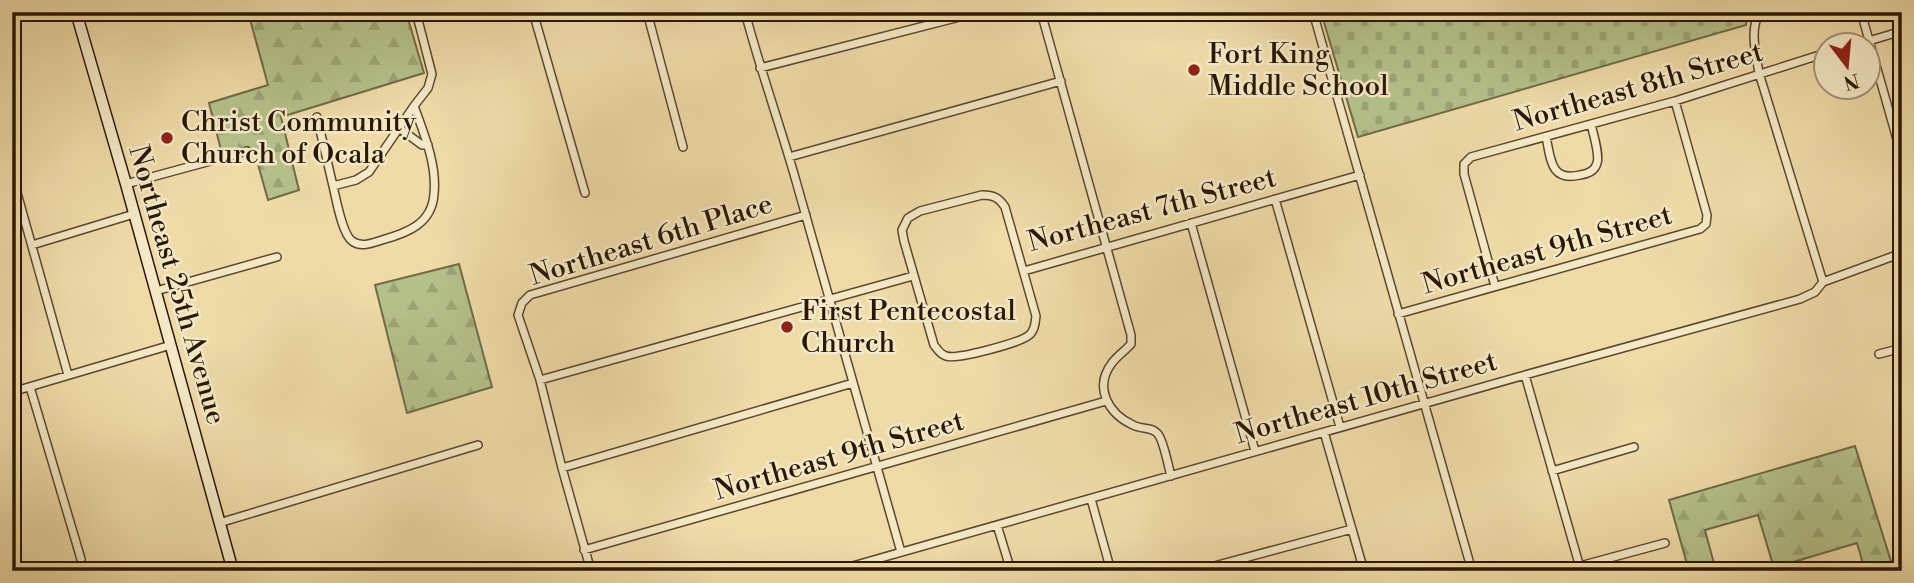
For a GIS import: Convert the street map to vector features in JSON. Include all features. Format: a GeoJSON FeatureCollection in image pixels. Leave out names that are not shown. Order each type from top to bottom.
{"type":"FeatureCollection","features":[{"type":"Feature","properties":{"kind":"main road"},"geometry":{"type":"LineString","coordinates":[[12,20],[19,12]]}},
{"type":"Feature","properties":{"kind":"main road","name":"Northeast 25th Avenue"},"geometry":{"type":"LineString","coordinates":[[76,12],[233,571]]}},
{"type":"Feature","properties":{"kind":"street"},"geometry":{"type":"LineString","coordinates":[[333,186],[356,180],[369,172],[428,88],[432,75],[416,12]]}},
{"type":"Feature","properties":{"kind":"street"},"geometry":{"type":"LineString","coordinates":[[533,12],[585,192]]}},
{"type":"Feature","properties":{"kind":"street"},"geometry":{"type":"LineString","coordinates":[[647,12],[682,147]]}},
{"type":"Feature","properties":{"kind":"street"},"geometry":{"type":"LineString","coordinates":[[745,12],[806,215],[901,552]]}},
{"type":"Feature","properties":{"kind":"street"},"geometry":{"type":"LineString","coordinates":[[760,68],[979,12]]}},
{"type":"Feature","properties":{"kind":"street"},"geometry":{"type":"LineString","coordinates":[[1041,12],[1131,335],[1131,344],[1111,364],[1104,380],[1106,401],[1118,417],[1137,427],[1150,428],[1159,435],[1171,476]]}},
{"type":"Feature","properties":{"kind":"street"},"geometry":{"type":"LineString","coordinates":[[1314,12],[1472,571]]}},
{"type":"Feature","properties":{"kind":"street"},"geometry":{"type":"LineString","coordinates":[[1861,12],[1867,32]]}},
{"type":"Feature","properties":{"kind":"street"},"geometry":{"type":"LineString","coordinates":[[1758,15],[1754,43],[1759,73],[1823,282]]}},
{"type":"Feature","properties":{"kind":"street"},"geometry":{"type":"LineString","coordinates":[[1882,37],[1902,31]]}},
{"type":"Feature","properties":{"kind":"street","name":"Northeast 8th Street"},"geometry":{"type":"LineString","coordinates":[[1495,286],[1464,174],[1464,164],[1471,158],[1675,101],[1812,57]]}},
{"type":"Feature","properties":{"kind":"street"},"geometry":{"type":"LineString","coordinates":[[789,157],[1061,82]]}},
{"type":"Feature","properties":{"kind":"street"},"geometry":{"type":"LineString","coordinates":[[1882,84],[1902,157]]}},
{"type":"Feature","properties":{"kind":"street","name":"Northeast 9th Street"},"geometry":{"type":"LineString","coordinates":[[1398,314],[1700,229],[1706,224],[1707,215],[1675,101]]}},
{"type":"Feature","properties":{"kind":"street"},"geometry":{"type":"LineString","coordinates":[[317,117],[346,234],[354,242],[366,244],[414,228],[424,220],[433,201],[435,193],[432,163],[414,106]]}},
{"type":"Feature","properties":{"kind":"street"},"geometry":{"type":"LineString","coordinates":[[1546,137],[1556,172],[1571,177],[1587,174],[1597,164],[1598,157],[1591,124]]}},
{"type":"Feature","properties":{"kind":"street"},"geometry":{"type":"LineString","coordinates":[[399,128],[422,145],[428,145]]}},
{"type":"Feature","properties":{"kind":"street"},"geometry":{"type":"LineString","coordinates":[[126,184],[247,151]]}},
{"type":"Feature","properties":{"kind":"street"},"geometry":{"type":"LineString","coordinates":[[12,175],[68,375]]}},
{"type":"Feature","properties":{"kind":"street","name":"Northeast 7th Street"},"geometry":{"type":"LineString","coordinates":[[913,276],[902,230],[908,218],[920,211],[982,195],[992,195],[1005,207],[1024,271],[1360,175]]}},
{"type":"Feature","properties":{"kind":"street"},"geometry":{"type":"LineString","coordinates":[[1275,199],[1340,427]]}},
{"type":"Feature","properties":{"kind":"street"},"geometry":{"type":"LineString","coordinates":[[32,245],[134,214]]}},
{"type":"Feature","properties":{"kind":"street","name":"Northeast 6th Place"},"geometry":{"type":"LineString","coordinates":[[540,380],[518,315],[522,303],[530,295],[806,215]]}},
{"type":"Feature","properties":{"kind":"street"},"geometry":{"type":"LineString","coordinates":[[1191,223],[1255,451]]}},
{"type":"Feature","properties":{"kind":"street","name":"Northeast 10th Street"},"geometry":{"type":"LineString","coordinates":[[835,571],[1525,374],[1798,300],[1815,292],[1823,282],[1902,253]]}},
{"type":"Feature","properties":{"kind":"street"},"geometry":{"type":"LineString","coordinates":[[156,291],[276,257]]}},
{"type":"Feature","properties":{"kind":"street"},"geometry":{"type":"LineString","coordinates":[[590,571],[540,380],[913,276],[934,345],[948,358],[961,357],[1030,335],[1036,316],[1024,271]]}},
{"type":"Feature","properties":{"kind":"street"},"geometry":{"type":"LineString","coordinates":[[12,392],[171,345]]}},
{"type":"Feature","properties":{"kind":"street"},"geometry":{"type":"LineString","coordinates":[[1879,354],[1902,348]]}},
{"type":"Feature","properties":{"kind":"street"},"geometry":{"type":"LineString","coordinates":[[1525,374],[1581,569],[1665,543]]}},
{"type":"Feature","properties":{"kind":"street"},"geometry":{"type":"LineString","coordinates":[[562,468],[853,383]]}},
{"type":"Feature","properties":{"kind":"street"},"geometry":{"type":"LineString","coordinates":[[30,387],[81,559]]}},
{"type":"Feature","properties":{"kind":"street","name":"Northeast 9th Street"},"geometry":{"type":"LineString","coordinates":[[584,550],[1106,401]]}},
{"type":"Feature","properties":{"kind":"street"},"geometry":{"type":"LineString","coordinates":[[1324,432],[1364,571]]}},
{"type":"Feature","properties":{"kind":"street"},"geometry":{"type":"LineString","coordinates":[[219,523],[478,445]]}},
{"type":"Feature","properties":{"kind":"street"},"geometry":{"type":"LineString","coordinates":[[1552,471],[1633,447]]}},
{"type":"Feature","properties":{"kind":"street"},"geometry":{"type":"LineString","coordinates":[[1902,447],[1897,454],[1902,464]]}},
{"type":"Feature","properties":{"kind":"street"},"geometry":{"type":"LineString","coordinates":[[1091,499],[1111,571]]}},
{"type":"Feature","properties":{"kind":"street"},"geometry":{"type":"LineString","coordinates":[[997,525],[1010,571]]}},
{"type":"Feature","properties":{"kind":"street"},"geometry":{"type":"LineString","coordinates":[[1196,571],[1352,528]]}},
{"type":"Feature","properties":{"kind":"green space"},"geometry":{"type":"Polygon","coordinates":[[[248,12],[406,12],[424,73],[281,117],[299,190],[268,200],[254,150],[248,147],[222,154],[209,103],[268,85],[248,12]]]}},
{"type":"Feature","properties":{"kind":"green space"},"geometry":{"type":"Polygon","coordinates":[[[1321,12],[1748,12],[1746,25],[1358,137],[1321,12]]]}},
{"type":"Feature","properties":{"kind":"green space"},"geometry":{"type":"Polygon","coordinates":[[[459,264],[492,387],[407,413],[375,285],[459,264]]]}},
{"type":"Feature","properties":{"kind":"green space"},"geometry":{"type":"Polygon","coordinates":[[[1855,446],[1894,571],[1865,571],[1857,543],[1790,563],[1792,571],[1767,571],[1774,568],[1758,515],[1705,530],[1716,571],[1689,571],[1669,500],[1855,446]]]}},
{"type":"Feature","properties":{"kind":"place","name":"Fort King Middle School"},"geometry":{"type":"Point","coordinates":[1194,70]}},
{"type":"Feature","properties":{"kind":"place","name":"Christ Community Church of Ocala"},"geometry":{"type":"Point","coordinates":[167,138]}},
{"type":"Feature","properties":{"kind":"place","name":"First Pentecostal Church"},"geometry":{"type":"Point","coordinates":[787,327]}}]}
